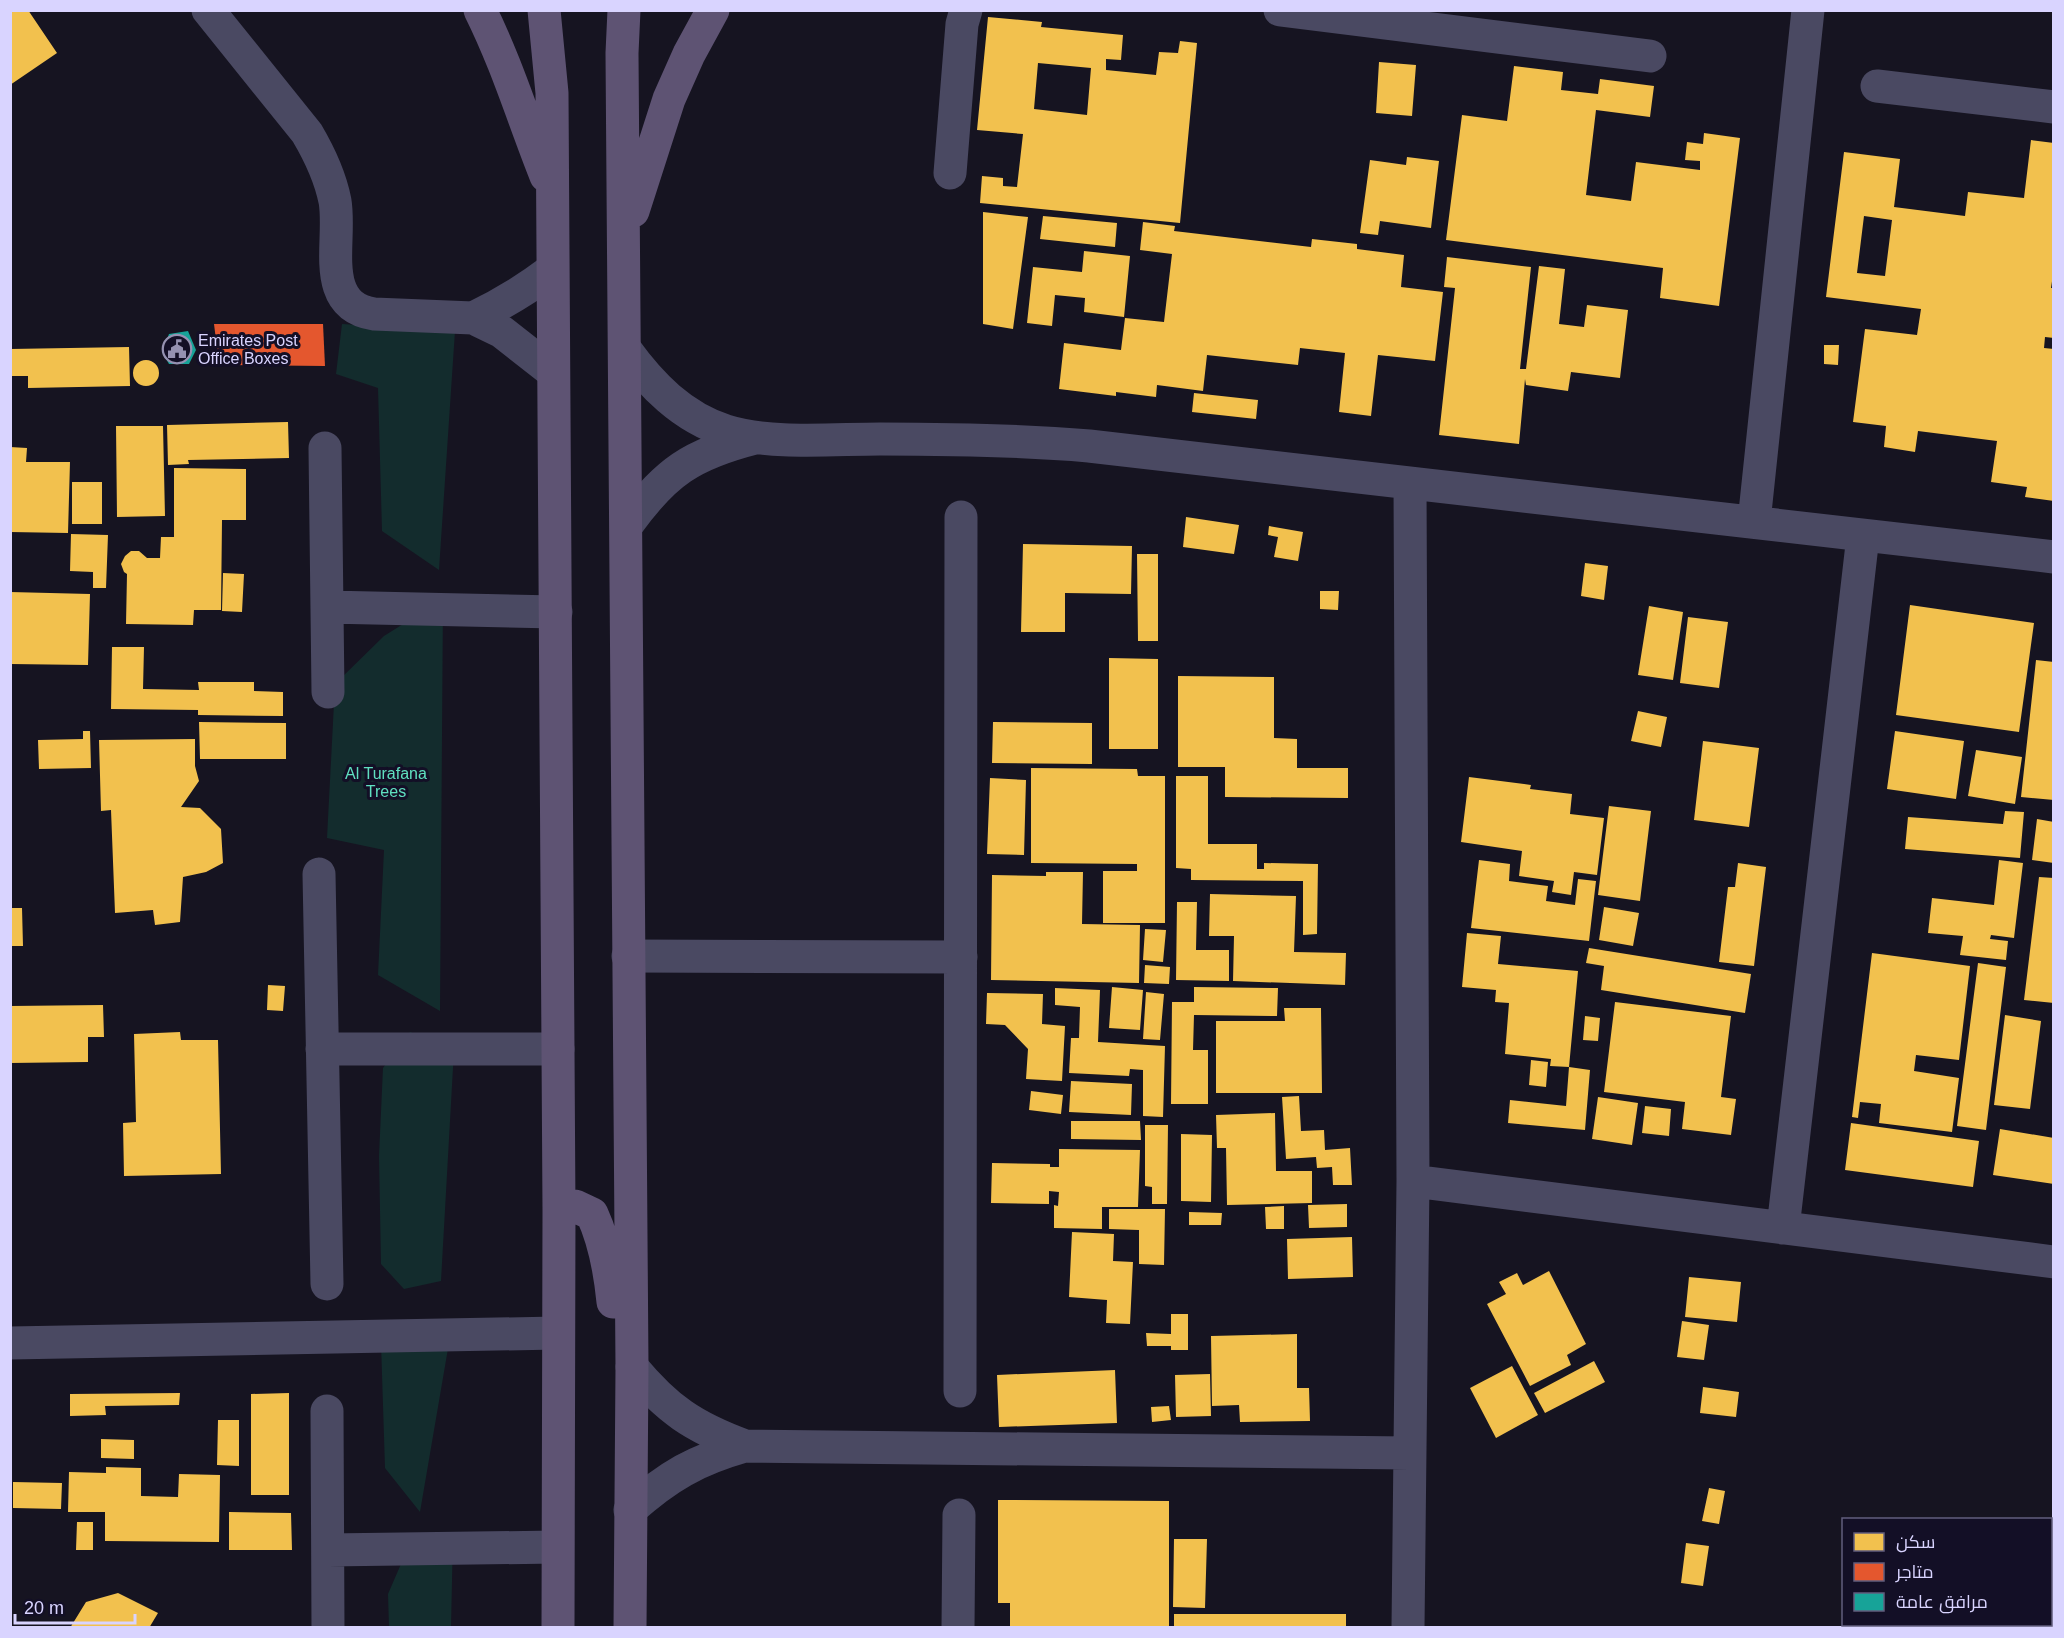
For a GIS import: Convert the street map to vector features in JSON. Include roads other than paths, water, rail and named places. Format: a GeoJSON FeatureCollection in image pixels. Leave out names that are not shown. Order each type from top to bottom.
{"type":"FeatureCollection","features":[{"type":"Feature","properties":{"kind":"main road"},"geometry":{"type":"LineString","coordinates":[[480,10],[498,47],[553,192]]}},
{"type":"Feature","properties":{"kind":"main road"},"geometry":{"type":"LineString","coordinates":[[544,10],[552,93],[553,192],[559,1211],[558,1628]]}},
{"type":"Feature","properties":{"kind":"main road"},"geometry":{"type":"LineString","coordinates":[[624,10],[632,1367],[630,1628]]}},
{"type":"Feature","properties":{"kind":"main road"},"geometry":{"type":"LineString","coordinates":[[624,236],[669,99],[689,54],[713,10]]}},
{"type":"Feature","properties":{"kind":"main road"},"geometry":{"type":"LineString","coordinates":[[559,1211],[575,1206],[592,1214],[600,1230],[610,1268],[613,1302],[620,1335],[632,1367]]}},
{"type":"Feature","properties":{"kind":"street"},"geometry":{"type":"LineString","coordinates":[[208,10],[307,134],[320,154],[335,202],[338,284],[342,296],[351,306],[368,313],[473,318],[502,332],[553,372]]}},
{"type":"Feature","properties":{"kind":"street"},"geometry":{"type":"LineString","coordinates":[[951,174],[966,10]]}},
{"type":"Feature","properties":{"kind":"street"},"geometry":{"type":"LineString","coordinates":[[1280,10],[1440,20],[1650,56]]}},
{"type":"Feature","properties":{"kind":"street"},"geometry":{"type":"LineString","coordinates":[[1754,522],[1808,10]]}},
{"type":"Feature","properties":{"kind":"street"},"geometry":{"type":"LineString","coordinates":[[1877,86],[2054,107]]}},
{"type":"Feature","properties":{"kind":"street"},"geometry":{"type":"LineString","coordinates":[[473,318],[510,299],[552,270]]}},
{"type":"Feature","properties":{"kind":"street"},"geometry":{"type":"LineString","coordinates":[[625,350],[644,376],[668,399],[696,417],[726,430],[757,437],[814,440],[973,439],[1089,446],[2054,557]]}},
{"type":"Feature","properties":{"kind":"street"},"geometry":{"type":"LineString","coordinates":[[627,525],[646,498],[669,476],[696,458],[726,445],[757,437]]}},
{"type":"Feature","properties":{"kind":"street"},"geometry":{"type":"LineString","coordinates":[[325,448],[328,692]]}},
{"type":"Feature","properties":{"kind":"street"},"geometry":{"type":"LineString","coordinates":[[1408,1628],[1413,1181],[1410,483]]}},
{"type":"Feature","properties":{"kind":"street"},"geometry":{"type":"LineString","coordinates":[[960,1391],[961,517]]}},
{"type":"Feature","properties":{"kind":"street"},"geometry":{"type":"LineString","coordinates":[[1783,1228],[1863,536]]}},
{"type":"Feature","properties":{"kind":"street"},"geometry":{"type":"LineString","coordinates":[[327,607],[556,612]]}},
{"type":"Feature","properties":{"kind":"street"},"geometry":{"type":"LineString","coordinates":[[319,874],[327,1284]]}},
{"type":"Feature","properties":{"kind":"street"},"geometry":{"type":"LineString","coordinates":[[628,956],[961,957]]}},
{"type":"Feature","properties":{"kind":"street"},"geometry":{"type":"LineString","coordinates":[[322,1049],[558,1049]]}},
{"type":"Feature","properties":{"kind":"street"},"geometry":{"type":"LineString","coordinates":[[1413,1181],[2054,1262]]}},
{"type":"Feature","properties":{"kind":"street"},"geometry":{"type":"LineString","coordinates":[[10,1343],[557,1333]]}},
{"type":"Feature","properties":{"kind":"street"},"geometry":{"type":"LineString","coordinates":[[632,1367],[654,1394],[681,1416],[712,1434],[745,1446]]}},
{"type":"Feature","properties":{"kind":"street"},"geometry":{"type":"LineString","coordinates":[[327,1411],[328,1628]]}},
{"type":"Feature","properties":{"kind":"street"},"geometry":{"type":"LineString","coordinates":[[630,1509],[655,1487],[682,1469],[713,1455],[745,1446],[1409,1453]]}},
{"type":"Feature","properties":{"kind":"street"},"geometry":{"type":"LineString","coordinates":[[958,1628],[959,1515]]}},
{"type":"Feature","properties":{"kind":"street"},"geometry":{"type":"LineString","coordinates":[[328,1550],[557,1547]]}},
{"type":"Feature","properties":{"kind":"place","name":"Emirates Post Office Boxes"},"geometry":{"type":"Point","coordinates":[177,349]}},
{"type":"Feature","properties":{"kind":"park label","name":"Al Turafana Trees"},"geometry":{"type":"Point","coordinates":[386,782]}}]}
